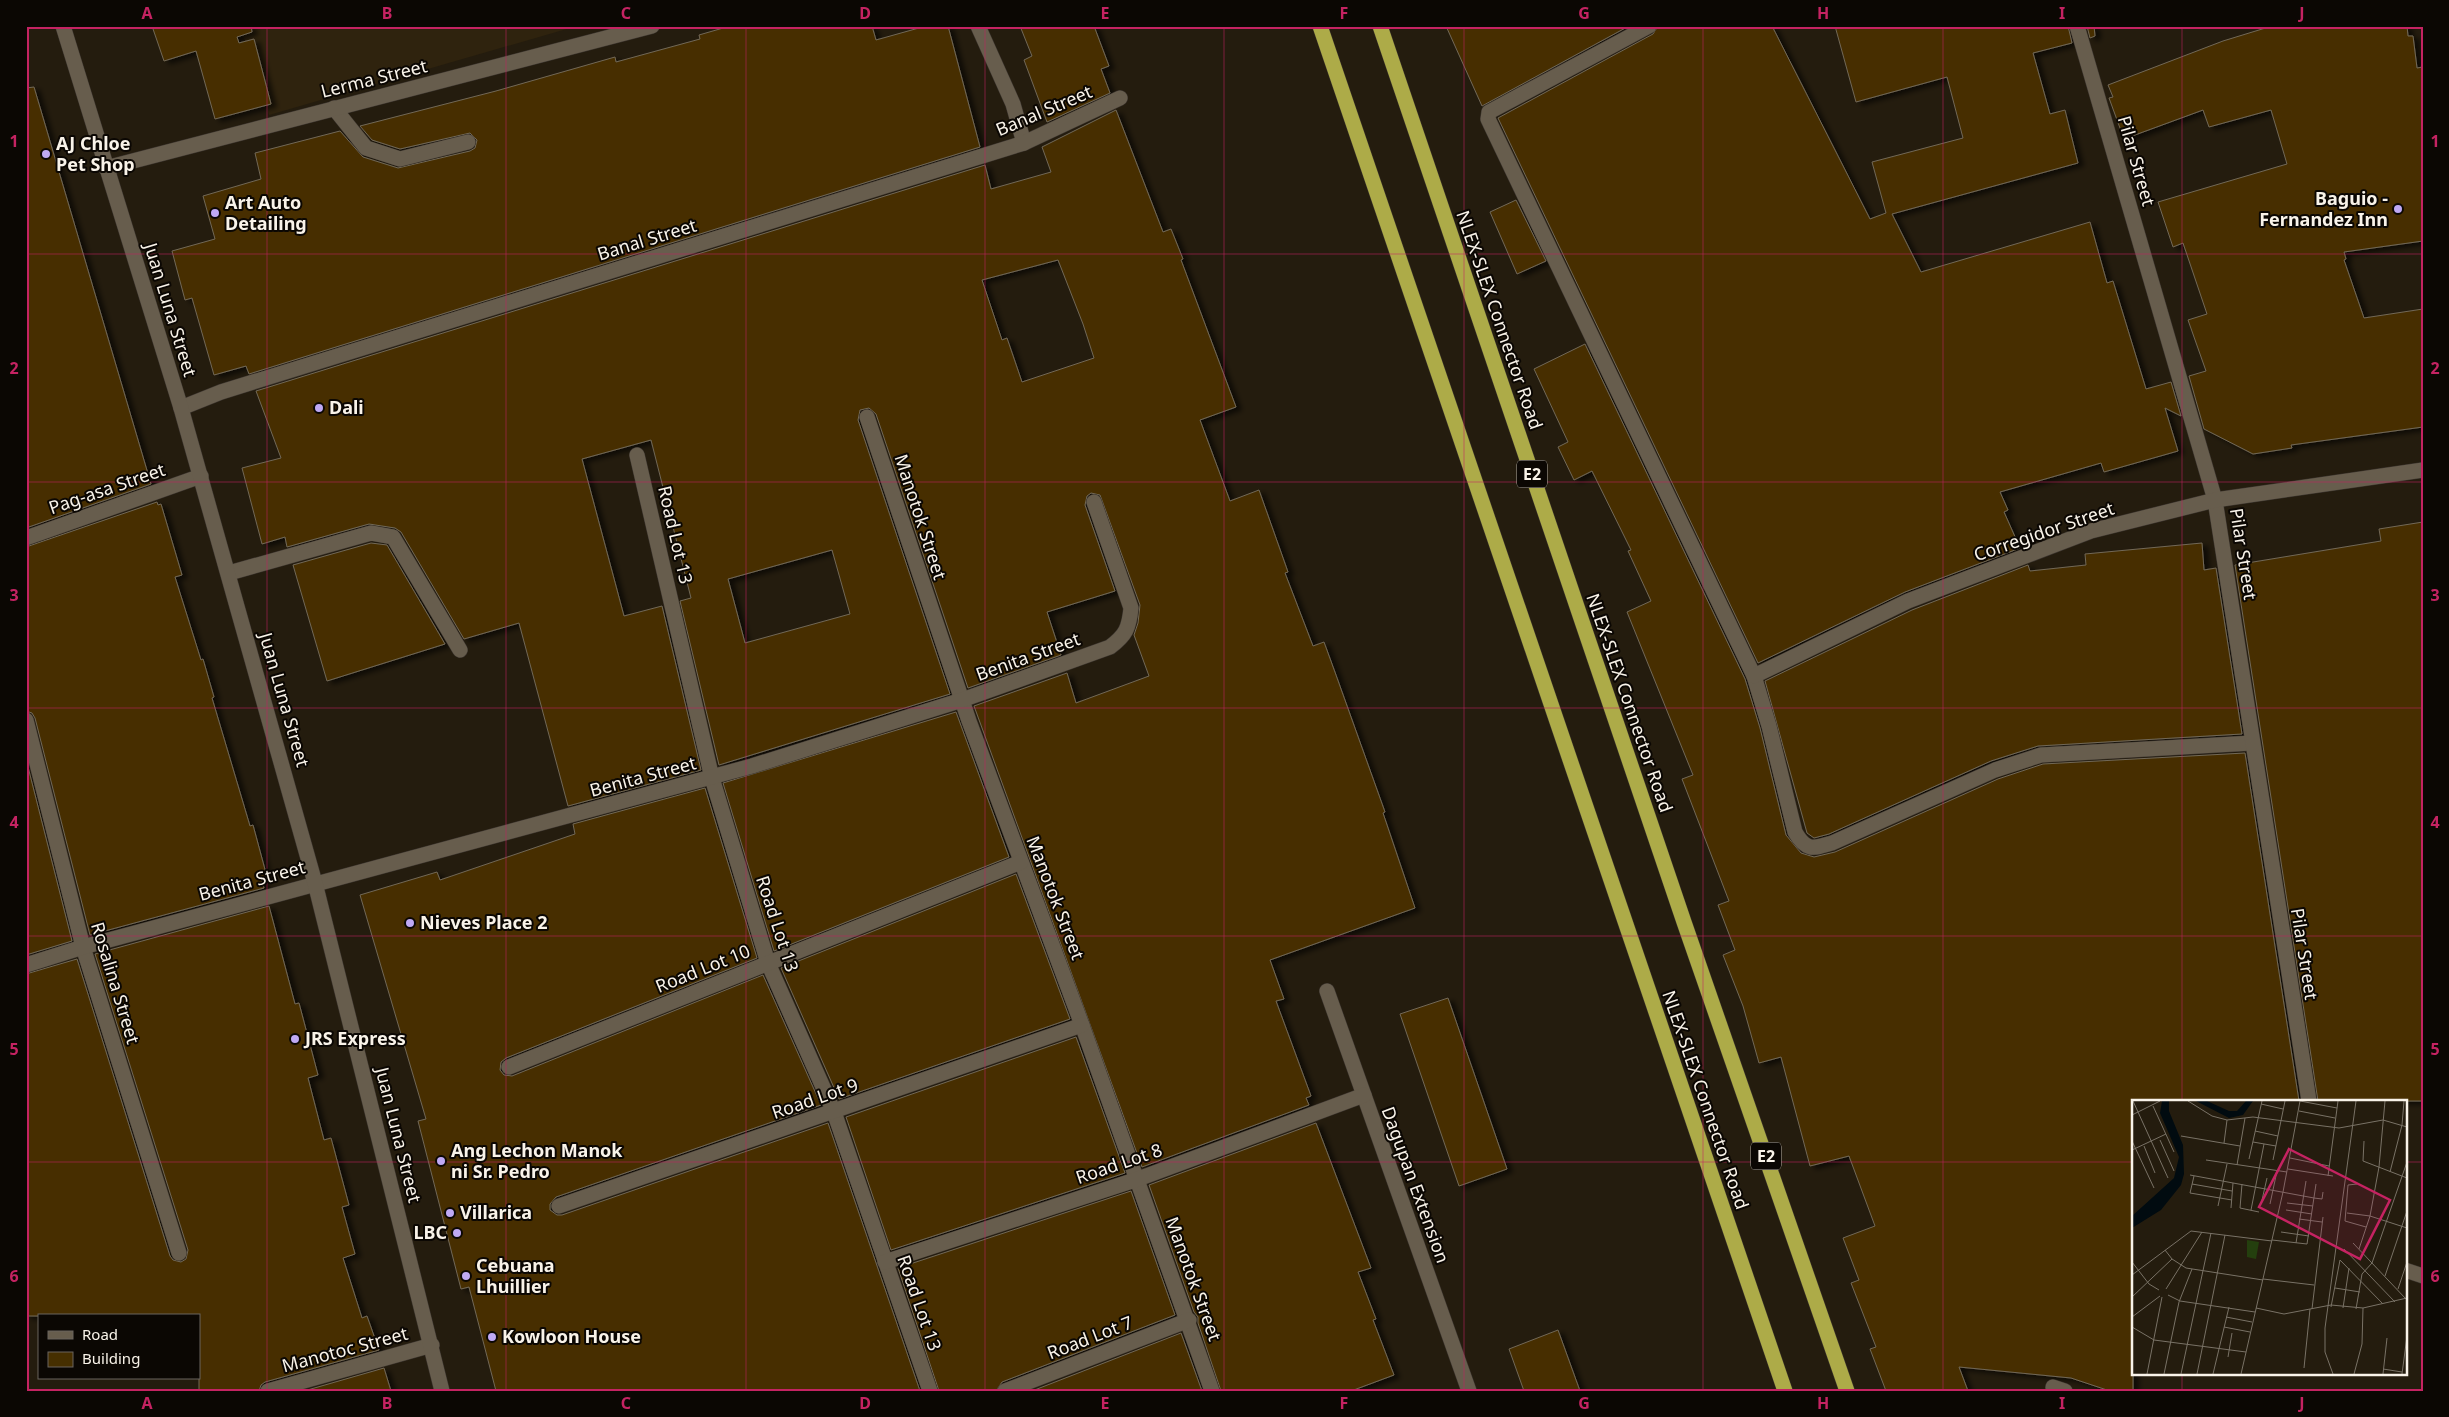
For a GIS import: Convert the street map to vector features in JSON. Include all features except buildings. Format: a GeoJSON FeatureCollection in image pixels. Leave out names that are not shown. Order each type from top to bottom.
{"type":"FeatureCollection","features":[{"type":"Feature","properties":{"kind":"highway","name":"NLEX-SLEX Connector Road"},"geometry":{"type":"LineString","coordinates":[[1320,26],[1785,1391]]}},
{"type":"Feature","properties":{"kind":"highway","name":"NLEX-SLEX Connector Road"},"geometry":{"type":"LineString","coordinates":[[1380,26],[1684,922],[1847,1391]]}},
{"type":"Feature","properties":{"kind":"street","name":"Juan Luna Street"},"geometry":{"type":"LineString","coordinates":[[63,26],[181,408],[229,573],[315,883],[442,1391]]}},
{"type":"Feature","properties":{"kind":"street","name":"Lerma Street"},"geometry":{"type":"LineString","coordinates":[[106,168],[652,26]]}},
{"type":"Feature","properties":{"kind":"street"},"geometry":{"type":"LineString","coordinates":[[978,26],[1012,104],[1024,143]]}},
{"type":"Feature","properties":{"kind":"street"},"geometry":{"type":"LineString","coordinates":[[1649,26],[1489,112],[1488,119],[1754,676],[1769,726],[1795,832],[1801,843],[1806,847],[1816,848],[1832,843],[1995,770],[2041,755],[2252,742]]}},
{"type":"Feature","properties":{"kind":"street","name":"Pilar Street"},"geometry":{"type":"LineString","coordinates":[[2077,26],[2215,500],[2309,1100]]}},
{"type":"Feature","properties":{"kind":"street","name":"Banal Street"},"geometry":{"type":"LineString","coordinates":[[181,408],[221,392],[1024,143],[1120,98]]}},
{"type":"Feature","properties":{"kind":"street"},"geometry":{"type":"LineString","coordinates":[[334,108],[366,148],[400,159],[468,142]]}},
{"type":"Feature","properties":{"kind":"street","name":"Manotok Street"},"geometry":{"type":"LineString","coordinates":[[867,417],[962,700],[1138,1178],[1189,1320],[1212,1391]]}},
{"type":"Feature","properties":{"kind":"street","name":"Road Lot 13"},"geometry":{"type":"LineString","coordinates":[[638,455],[712,778],[768,963],[834,1112],[930,1391]]}},
{"type":"Feature","properties":{"kind":"street","name":"Corregidor Street"},"geometry":{"type":"LineString","coordinates":[[1754,676],[1917,597],[2091,531],[2215,500],[2423,470]]}},
{"type":"Feature","properties":{"kind":"street","name":"Pag-asa Street"},"geometry":{"type":"LineString","coordinates":[[26,538],[201,476]]}},
{"type":"Feature","properties":{"kind":"street","name":"Benita Street"},"geometry":{"type":"LineString","coordinates":[[26,965],[83,947],[315,883],[712,778],[962,700],[1110,647],[1123,638],[1129,622],[1131,608],[1094,502]]}},
{"type":"Feature","properties":{"kind":"street"},"geometry":{"type":"LineString","coordinates":[[229,573],[371,533],[393,537],[460,650]]}},
{"type":"Feature","properties":{"kind":"street","name":"Rosalina Street"},"geometry":{"type":"LineString","coordinates":[[26,720],[83,947],[178,1254]]}},
{"type":"Feature","properties":{"kind":"street","name":"Road Lot 10"},"geometry":{"type":"LineString","coordinates":[[509,1067],[1021,862]]}},
{"type":"Feature","properties":{"kind":"street","name":"Dagupan Extension"},"geometry":{"type":"LineString","coordinates":[[1327,992],[1469,1391]]}},
{"type":"Feature","properties":{"kind":"street","name":"Road Lot 9"},"geometry":{"type":"LineString","coordinates":[[559,1206],[1082,1025]]}},
{"type":"Feature","properties":{"kind":"street","name":"Road Lot 8"},"geometry":{"type":"LineString","coordinates":[[885,1262],[1138,1178],[1364,1095]]}},
{"type":"Feature","properties":{"kind":"street"},"geometry":{"type":"LineString","coordinates":[[2406,1270],[2423,1276]]}},
{"type":"Feature","properties":{"kind":"street","name":"Road Lot 7"},"geometry":{"type":"LineString","coordinates":[[1005,1391],[1189,1320]]}},
{"type":"Feature","properties":{"kind":"street","name":"Manotoc Street"},"geometry":{"type":"LineString","coordinates":[[268,1391],[432,1346]]}},
{"type":"Feature","properties":{"kind":"shaded area"},"geometry":{"type":"Polygon","coordinates":[[[240,26],[577,26],[269,115],[240,26]]]}},
{"type":"Feature","properties":{"kind":"place","name":"AJ Chloe Pet Shop"},"geometry":{"type":"Point","coordinates":[46,154]}},
{"type":"Feature","properties":{"kind":"place","name":"Baguio - Fernandez Inn"},"geometry":{"type":"Point","coordinates":[2398,209]}},
{"type":"Feature","properties":{"kind":"place","name":"Art Auto Detailing"},"geometry":{"type":"Point","coordinates":[215,213]}},
{"type":"Feature","properties":{"kind":"place","name":"Dali"},"geometry":{"type":"Point","coordinates":[319,408]}},
{"type":"Feature","properties":{"kind":"place","name":"Nieves Place 2"},"geometry":{"type":"Point","coordinates":[410,923]}},
{"type":"Feature","properties":{"kind":"place","name":"JRS Express"},"geometry":{"type":"Point","coordinates":[295,1039]}},
{"type":"Feature","properties":{"kind":"place","name":"Ang Lechon Manok ni Sr. Pedro"},"geometry":{"type":"Point","coordinates":[441,1161]}},
{"type":"Feature","properties":{"kind":"place","name":"Villarica"},"geometry":{"type":"Point","coordinates":[450,1213]}},
{"type":"Feature","properties":{"kind":"place","name":"LBC"},"geometry":{"type":"Point","coordinates":[457,1233]}},
{"type":"Feature","properties":{"kind":"place","name":"Cebuana Lhuillier"},"geometry":{"type":"Point","coordinates":[466,1276]}},
{"type":"Feature","properties":{"kind":"place","name":"Kowloon House"},"geometry":{"type":"Point","coordinates":[492,1337]}}]}
